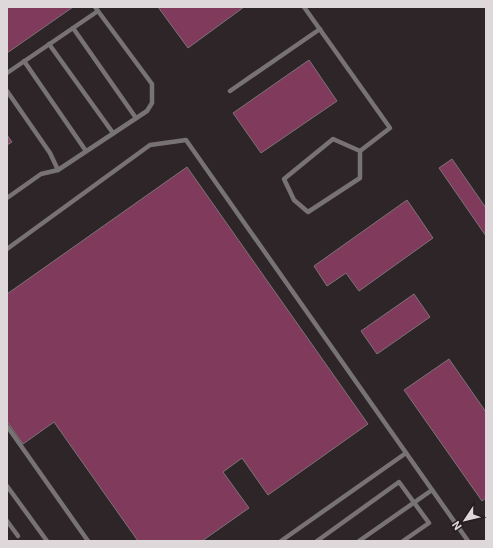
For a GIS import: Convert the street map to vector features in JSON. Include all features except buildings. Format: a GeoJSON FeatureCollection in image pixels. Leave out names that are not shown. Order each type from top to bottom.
{"type":"FeatureCollection","features":[{"type":"Feature","properties":{"kind":"lane"},"geometry":{"type":"LineString","coordinates":[[304,7],[390,128],[360,151]]}},
{"type":"Feature","properties":{"kind":"lane"},"geometry":{"type":"LineString","coordinates":[[7,72],[73,28],[96,9],[152,84],[152,104],[147,111],[58,170],[41,174],[7,198]]}},
{"type":"Feature","properties":{"kind":"lane"},"geometry":{"type":"LineString","coordinates":[[73,28],[136,118]]}},
{"type":"Feature","properties":{"kind":"lane"},"geometry":{"type":"LineString","coordinates":[[230,90],[320,29]]}},
{"type":"Feature","properties":{"kind":"lane"},"geometry":{"type":"LineString","coordinates":[[49,44],[113,134]]}},
{"type":"Feature","properties":{"kind":"lane"},"geometry":{"type":"LineString","coordinates":[[24,61],[86,151]]}},
{"type":"Feature","properties":{"kind":"lane"},"geometry":{"type":"LineString","coordinates":[[7,91],[50,153],[58,170]]}},
{"type":"Feature","properties":{"kind":"lane"},"geometry":{"type":"LineString","coordinates":[[333,139],[360,151],[360,178],[308,212],[294,200],[284,179],[333,139]]}},
{"type":"Feature","properties":{"kind":"lane"},"geometry":{"type":"LineString","coordinates":[[7,249],[150,145],[186,140],[468,541]]}},
{"type":"Feature","properties":{"kind":"lane"},"geometry":{"type":"LineString","coordinates":[[7,426],[88,541]]}},
{"type":"Feature","properties":{"kind":"lane"},"geometry":{"type":"LineString","coordinates":[[281,541],[406,453]]}},
{"type":"Feature","properties":{"kind":"lane"},"geometry":{"type":"LineString","coordinates":[[317,541],[400,482],[429,523],[403,541]]}},
{"type":"Feature","properties":{"kind":"lane"},"geometry":{"type":"LineString","coordinates":[[7,486],[47,541]]}},
{"type":"Feature","properties":{"kind":"lane"},"geometry":{"type":"LineString","coordinates":[[359,541],[432,490]]}},
{"type":"Feature","properties":{"kind":"lane"},"geometry":{"type":"LineString","coordinates":[[7,521],[18,536]]}}]}
